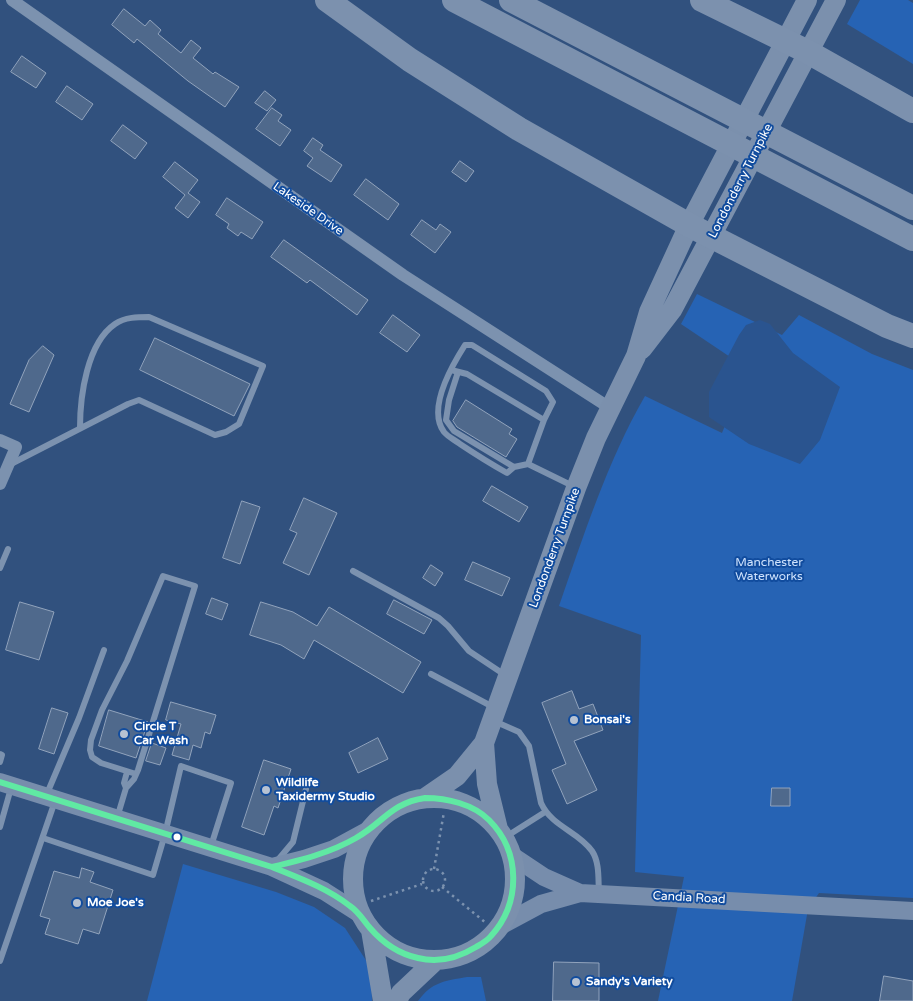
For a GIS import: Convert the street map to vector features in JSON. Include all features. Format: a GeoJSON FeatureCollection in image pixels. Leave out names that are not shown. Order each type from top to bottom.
{"type":"FeatureCollection","features":[{"type":"Feature","properties":{"kind":"highway"},"geometry":{"type":"LineString","coordinates":[[326,0],[410,60],[511,124],[689,225],[888,326],[913,336]]}},
{"type":"Feature","properties":{"kind":"highway"},"geometry":{"type":"LineString","coordinates":[[454,0],[913,239]]}},
{"type":"Feature","properties":{"kind":"highway"},"geometry":{"type":"LineString","coordinates":[[511,0],[913,208]]}},
{"type":"Feature","properties":{"kind":"highway"},"geometry":{"type":"LineString","coordinates":[[702,0],[808,52],[913,111]]}},
{"type":"Feature","properties":{"kind":"main road","name":"Londonderry Turnpike"},"geometry":{"type":"LineString","coordinates":[[425,798],[457,776],[484,743],[576,488],[596,438],[636,356],[649,312],[689,225],[807,0]]}},
{"type":"Feature","properties":{"kind":"main road","name":"Londonderry Turnpike"},"geometry":{"type":"LineString","coordinates":[[636,356],[672,310],[713,236],[836,0]]}},
{"type":"Feature","properties":{"kind":"main road","name":"Londonderry Turnpike"},"geometry":{"type":"LineString","coordinates":[[484,743],[487,784],[514,874],[514,892],[509,910],[497,929]]}},
{"type":"Feature","properties":{"kind":"main road"},"geometry":{"type":"LineString","coordinates":[[6,784],[272,868],[337,898],[365,908]]}},
{"type":"Feature","properties":{"kind":"main road"},"geometry":{"type":"LineString","coordinates":[[272,868],[304,860],[334,849],[369,830],[390,810],[406,802],[425,798],[446,799],[466,804],[484,815],[505,841]]}},
{"type":"Feature","properties":{"kind":"main road"},"geometry":{"type":"LineString","coordinates":[[369,830],[356,853],[353,870],[353,888],[365,908],[384,1001]]}},
{"type":"Feature","properties":{"kind":"main road","name":"Candia Road"},"geometry":{"type":"LineString","coordinates":[[505,841],[544,877],[580,893]]}},
{"type":"Feature","properties":{"kind":"main road","name":"Candia Road"},"geometry":{"type":"LineString","coordinates":[[497,929],[541,904],[580,893],[913,911]]}},
{"type":"Feature","properties":{"kind":"main road"},"geometry":{"type":"LineString","coordinates":[[371,930],[384,943],[400,953],[436,960],[452,958],[468,952],[482,944],[497,929]]}},
{"type":"Feature","properties":{"kind":"main road"},"geometry":{"type":"LineString","coordinates":[[397,1001],[401,993],[436,960]]}},
{"type":"Feature","properties":{"kind":"street","name":"Lakeside Drive"},"geometry":{"type":"LineString","coordinates":[[12,0],[403,276],[610,408]]}},
{"type":"Feature","properties":{"kind":"street"},"geometry":{"type":"LineString","coordinates":[[0,440],[16,446],[0,484]]}},
{"type":"Feature","properties":{"kind":"lane"},"geometry":{"type":"LineString","coordinates":[[8,466],[80,428],[139,400],[215,435],[226,432],[239,424],[263,366],[149,317],[130,318],[116,323],[105,332],[94,352],[82,394],[80,428]]}},
{"type":"Feature","properties":{"kind":"lane"},"geometry":{"type":"LineString","coordinates":[[528,464],[544,420],[554,402],[546,391],[472,345],[464,345],[454,371],[443,390],[438,409],[438,422],[445,434],[485,461],[507,472],[514,467],[528,464],[576,488]]}},
{"type":"Feature","properties":{"kind":"lane"},"geometry":{"type":"LineString","coordinates":[[454,371],[467,374],[544,420]]}},
{"type":"Feature","properties":{"kind":"lane"},"geometry":{"type":"LineString","coordinates":[[454,371],[446,420],[454,431],[514,467]]}},
{"type":"Feature","properties":{"kind":"lane"},"geometry":{"type":"LineString","coordinates":[[0,568],[8,549]]}},
{"type":"Feature","properties":{"kind":"lane"},"geometry":{"type":"LineString","coordinates":[[353,571],[439,618],[468,651],[508,677]]}},
{"type":"Feature","properties":{"kind":"lane"},"geometry":{"type":"LineString","coordinates":[[116,819],[126,788],[131,784],[136,774],[195,586],[163,576],[127,661],[102,710],[91,740],[90,750],[92,757],[101,763],[136,774]]}},
{"type":"Feature","properties":{"kind":"lane"},"geometry":{"type":"LineString","coordinates":[[0,961],[43,838],[50,799],[104,650]]}},
{"type":"Feature","properties":{"kind":"lane"},"geometry":{"type":"LineString","coordinates":[[431,674],[520,732],[528,746],[541,803],[545,812],[593,852],[598,866],[599,894]]}},
{"type":"Feature","properties":{"kind":"lane"},"geometry":{"type":"LineString","coordinates":[[0,754],[2,754],[0,762]]}},
{"type":"Feature","properties":{"kind":"lane"},"geometry":{"type":"LineString","coordinates":[[43,838],[153,875],[166,834],[181,766],[232,783],[210,849]]}},
{"type":"Feature","properties":{"kind":"lane"},"geometry":{"type":"LineString","coordinates":[[126,788],[124,783],[127,772]]}},
{"type":"Feature","properties":{"kind":"lane"},"geometry":{"type":"LineString","coordinates":[[0,827],[6,784]]}},
{"type":"Feature","properties":{"kind":"lane"},"geometry":{"type":"LineString","coordinates":[[272,868],[292,842],[306,790]]}},
{"type":"Feature","properties":{"kind":"lane"},"geometry":{"type":"LineString","coordinates":[[505,841],[545,812]]}},
{"type":"Feature","properties":{"kind":"path"},"geometry":{"type":"LineString","coordinates":[[434,869],[444,812]]}},
{"type":"Feature","properties":{"kind":"path"},"geometry":{"type":"LineString","coordinates":[[434,869],[439,870],[444,876],[444,884],[436,891],[430,890],[423,884],[422,880],[425,872],[434,869]]}},
{"type":"Feature","properties":{"kind":"path"},"geometry":{"type":"LineString","coordinates":[[365,908],[423,884]]}},
{"type":"Feature","properties":{"kind":"path"},"geometry":{"type":"LineString","coordinates":[[442,887],[497,929]]}},
{"type":"Feature","properties":{"kind":"green space"},"geometry":{"type":"Polygon","coordinates":[[[860,0],[908,0],[913,3],[913,64],[847,24],[860,0]]]}},
{"type":"Feature","properties":{"kind":"green space","name":"Manchester Waterworks"},"geometry":{"type":"Polygon","coordinates":[[[697,294],[782,335],[799,315],[872,354],[913,370],[913,898],[819,893],[808,909],[792,1001],[658,1001],[684,877],[635,872],[641,635],[559,606],[608,473],[631,421],[645,396],[722,433],[748,369],[681,324],[697,294]]]}},
{"type":"Feature","properties":{"kind":"green space"},"geometry":{"type":"Polygon","coordinates":[[[183,864],[276,892],[314,907],[345,928],[371,968],[372,1001],[147,1001],[183,864]]]}},
{"type":"Feature","properties":{"kind":"green space"},"geometry":{"type":"Polygon","coordinates":[[[467,977],[481,977],[486,1001],[418,1001],[428,990],[439,983],[467,977]]]}},
{"type":"Feature","properties":{"kind":"shaded area"},"geometry":{"type":"Polygon","coordinates":[[[760,320],[770,324],[793,353],[840,387],[820,440],[800,464],[749,444],[709,417],[709,392],[746,325],[760,320]]]}},
{"type":"Feature","properties":{"kind":"building"},"geometry":{"type":"Polygon","coordinates":[[[124,9],[145,26],[150,20],[161,30],[158,34],[181,53],[191,40],[201,48],[193,58],[213,74],[215,72],[239,87],[225,107],[188,81],[137,39],[134,43],[112,25],[124,9]]]}},
{"type":"Feature","properties":{"kind":"building"},"geometry":{"type":"Polygon","coordinates":[[[22,56],[46,73],[36,88],[11,72],[22,56]]]}},
{"type":"Feature","properties":{"kind":"building"},"geometry":{"type":"Polygon","coordinates":[[[67,86],[93,104],[82,120],[56,102],[67,86]]]}},
{"type":"Feature","properties":{"kind":"building"},"geometry":{"type":"Polygon","coordinates":[[[265,91],[276,100],[267,111],[255,103],[265,91]]]}},
{"type":"Feature","properties":{"kind":"building"},"geometry":{"type":"Polygon","coordinates":[[[272,108],[282,115],[278,121],[291,130],[280,146],[256,129],[272,108]]]}},
{"type":"Feature","properties":{"kind":"building"},"geometry":{"type":"Polygon","coordinates":[[[123,125],[147,143],[135,159],[111,141],[123,125]]]}},
{"type":"Feature","properties":{"kind":"building"},"geometry":{"type":"Polygon","coordinates":[[[313,138],[323,145],[320,150],[342,165],[331,182],[307,166],[313,158],[304,151],[313,138]]]}},
{"type":"Feature","properties":{"kind":"building"},"geometry":{"type":"Polygon","coordinates":[[[460,161],[474,171],[466,182],[452,172],[460,161]]]}},
{"type":"Feature","properties":{"kind":"building"},"geometry":{"type":"Polygon","coordinates":[[[175,162],[198,180],[188,193],[200,202],[188,218],[175,208],[185,195],[163,177],[175,162]]]}},
{"type":"Feature","properties":{"kind":"building"},"geometry":{"type":"Polygon","coordinates":[[[366,179],[399,204],[388,220],[354,195],[366,179]]]}},
{"type":"Feature","properties":{"kind":"building"},"geometry":{"type":"Polygon","coordinates":[[[227,198],[263,222],[252,239],[241,232],[238,236],[227,228],[229,224],[216,215],[227,198]]]}},
{"type":"Feature","properties":{"kind":"building"},"geometry":{"type":"Polygon","coordinates":[[[422,220],[436,230],[440,224],[451,232],[435,253],[411,235],[422,220]]]}},
{"type":"Feature","properties":{"kind":"building"},"geometry":{"type":"Polygon","coordinates":[[[284,240],[368,300],[357,315],[310,280],[307,283],[271,257],[284,240]]]}},
{"type":"Feature","properties":{"kind":"building"},"geometry":{"type":"Polygon","coordinates":[[[393,315],[420,335],[407,352],[380,333],[393,315]]]}},
{"type":"Feature","properties":{"kind":"building"},"geometry":{"type":"Polygon","coordinates":[[[155,338],[250,384],[234,416],[140,370],[155,338]]]}},
{"type":"Feature","properties":{"kind":"building"},"geometry":{"type":"Polygon","coordinates":[[[43,346],[54,355],[29,412],[10,404],[29,360],[43,346]]]}},
{"type":"Feature","properties":{"kind":"building"},"geometry":{"type":"Polygon","coordinates":[[[466,400],[512,429],[509,434],[517,439],[506,457],[457,427],[453,421],[466,400]]]}},
{"type":"Feature","properties":{"kind":"building"},"geometry":{"type":"Polygon","coordinates":[[[492,486],[528,507],[519,522],[483,501],[492,486]]]}},
{"type":"Feature","properties":{"kind":"building"},"geometry":{"type":"Polygon","coordinates":[[[304,498],[337,513],[309,575],[283,563],[297,533],[290,530],[304,498]]]}},
{"type":"Feature","properties":{"kind":"building"},"geometry":{"type":"Polygon","coordinates":[[[242,501],[260,507],[240,564],[223,558],[242,501]]]}},
{"type":"Feature","properties":{"kind":"building"},"geometry":{"type":"Polygon","coordinates":[[[473,562],[510,578],[502,596],[465,580],[473,562]]]}},
{"type":"Feature","properties":{"kind":"building"},"geometry":{"type":"Polygon","coordinates":[[[431,565],[443,573],[435,586],[423,578],[431,565]]]}},
{"type":"Feature","properties":{"kind":"building"},"geometry":{"type":"Polygon","coordinates":[[[212,598],[228,604],[222,620],[206,614],[212,598]]]}},
{"type":"Feature","properties":{"kind":"building"},"geometry":{"type":"Polygon","coordinates":[[[394,600],[432,620],[424,634],[387,614],[394,600]]]}},
{"type":"Feature","properties":{"kind":"building"},"geometry":{"type":"Polygon","coordinates":[[[20,602],[54,612],[39,660],[6,650],[20,602]]]}},
{"type":"Feature","properties":{"kind":"building"},"geometry":{"type":"Polygon","coordinates":[[[261,602],[293,612],[317,626],[329,607],[421,662],[403,693],[314,640],[304,659],[281,645],[250,635],[261,602]]]}},
{"type":"Feature","properties":{"kind":"building"},"geometry":{"type":"Polygon","coordinates":[[[572,691],[579,709],[593,704],[603,730],[574,741],[597,790],[567,804],[552,770],[566,764],[542,703],[572,691]]]}},
{"type":"Feature","properties":{"kind":"building"},"geometry":{"type":"Polygon","coordinates":[[[171,702],[216,715],[210,734],[205,732],[201,748],[193,745],[189,760],[172,755],[181,724],[166,720],[171,702]]]}},
{"type":"Feature","properties":{"kind":"building"},"geometry":{"type":"Polygon","coordinates":[[[52,708],[68,713],[54,754],[39,749],[52,708]]]}},
{"type":"Feature","properties":{"kind":"building","name":"Circle T Car Wash"},"geometry":{"type":"Polygon","coordinates":[[[109,710],[148,722],[136,758],[99,746],[109,710]]]}},
{"type":"Feature","properties":{"kind":"building"},"geometry":{"type":"Polygon","coordinates":[[[378,738],[388,759],[358,773],[349,753],[378,738]]]}},
{"type":"Feature","properties":{"kind":"building"},"geometry":{"type":"Polygon","coordinates":[[[152,743],[166,748],[160,765],[146,761],[152,743]]]}},
{"type":"Feature","properties":{"kind":"building","name":"Wildlife Taxidermy Studio"},"geometry":{"type":"Polygon","coordinates":[[[264,760],[291,769],[278,808],[274,806],[264,835],[242,827],[264,760]]]}},
{"type":"Feature","properties":{"kind":"building"},"geometry":{"type":"Polygon","coordinates":[[[772,788],[790,788],[790,806],[771,806],[772,788]]]}},
{"type":"Feature","properties":{"kind":"building","name":"Moe Joe's"},"geometry":{"type":"Polygon","coordinates":[[[82,868],[94,872],[90,882],[113,890],[99,934],[83,929],[78,944],[45,934],[50,919],[40,916],[54,871],[79,878],[82,868]]]}},
{"type":"Feature","properties":{"kind":"building","name":"Sandy's Variety"},"geometry":{"type":"Polygon","coordinates":[[[554,962],[599,963],[599,1001],[553,1001],[554,962]]]}},
{"type":"Feature","properties":{"kind":"building"},"geometry":{"type":"Polygon","coordinates":[[[884,976],[913,981],[913,1001],[880,1001],[884,976]]]}},
{"type":"Feature","properties":{"kind":"transit line"},"geometry":{"type":"LineString","coordinates":[[0,782],[272,867]]}},
{"type":"Feature","properties":{"kind":"transit line"},"geometry":{"type":"LineString","coordinates":[[425,798],[459,803],[483,814],[500,833],[512,862],[512,893],[501,923],[488,939],[462,954],[440,960],[418,958],[404,954],[380,938],[356,911],[332,894],[272,867],[336,848],[356,838],[395,809],[404,804],[425,798]]}},
{"type":"Feature","properties":{"kind":"place","name":"Bonsai's"},"geometry":{"type":"Point","coordinates":[574,720]}},
{"type":"Feature","properties":{"kind":"place","name":"Circle T Car Wash"},"geometry":{"type":"Point","coordinates":[124,734]}},
{"type":"Feature","properties":{"kind":"place","name":"Wildlife Taxidermy Studio"},"geometry":{"type":"Point","coordinates":[266,790]}},
{"type":"Feature","properties":{"kind":"place","name":"Moe Joe's"},"geometry":{"type":"Point","coordinates":[77,903]}},
{"type":"Feature","properties":{"kind":"place","name":"Sandy's Variety"},"geometry":{"type":"Point","coordinates":[576,982]}}]}
